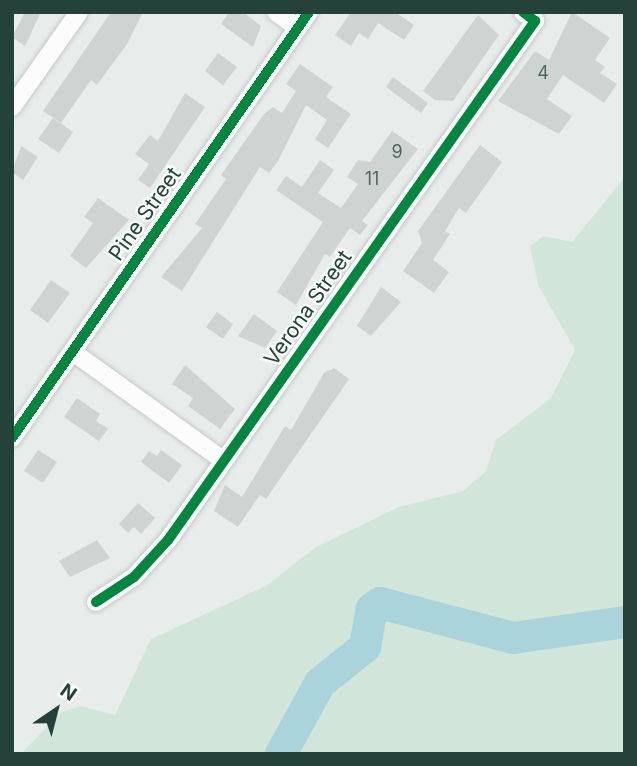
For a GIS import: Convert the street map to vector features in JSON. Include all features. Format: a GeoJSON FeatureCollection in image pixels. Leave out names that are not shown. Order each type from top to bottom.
{"type":"FeatureCollection","features":[{"type":"Feature","properties":{"kind":"street"},"geometry":{"type":"LineString","coordinates":[[12,107],[79,12]]}},
{"type":"Feature","properties":{"kind":"street"},"geometry":{"type":"LineString","coordinates":[[276,12],[298,28]]}},
{"type":"Feature","properties":{"kind":"street","name":"Pine Street"},"geometry":{"type":"LineString","coordinates":[[12,439],[309,12]]}},
{"type":"Feature","properties":{"kind":"street","name":"Verona Street"},"geometry":{"type":"LineString","coordinates":[[96,602],[152,559],[224,461],[529,17]]}},
{"type":"Feature","properties":{"kind":"street"},"geometry":{"type":"LineString","coordinates":[[73,352],[224,461]]}},
{"type":"Feature","properties":{"kind":"green space"},"geometry":{"type":"Polygon","coordinates":[[[625,177],[625,754],[21,754],[60,713],[80,706],[115,715],[151,639],[266,586],[316,547],[399,507],[463,491],[486,471],[496,440],[551,398],[575,350],[538,285],[530,246],[544,236],[572,242],[625,177]]]}},
{"type":"Feature","properties":{"kind":"building"},"geometry":{"type":"Polygon","coordinates":[[[25,12],[41,12],[25,46],[12,37],[25,12]]]}},
{"type":"Feature","properties":{"kind":"building"},"geometry":{"type":"Polygon","coordinates":[[[111,12],[143,12],[127,44],[97,85],[91,80],[61,123],[43,111],[111,12]]]}},
{"type":"Feature","properties":{"kind":"building"},"geometry":{"type":"Polygon","coordinates":[[[229,12],[243,12],[261,26],[253,47],[221,24],[229,12]]]}},
{"type":"Feature","properties":{"kind":"building"},"geometry":{"type":"Polygon","coordinates":[[[351,12],[395,12],[414,25],[404,40],[378,23],[368,39],[359,33],[351,46],[335,35],[351,12]]]}},
{"type":"Feature","properties":{"kind":"building"},"geometry":{"type":"Polygon","coordinates":[[[572,12],[610,38],[595,60],[605,67],[600,73],[617,84],[604,103],[563,75],[547,99],[572,116],[559,134],[498,101],[535,51],[549,60],[572,12]]]}},
{"type":"Feature","properties":{"kind":"building"},"geometry":{"type":"Polygon","coordinates":[[[478,15],[499,35],[453,101],[435,100],[423,91],[478,15]]]}},
{"type":"Feature","properties":{"kind":"building"},"geometry":{"type":"Polygon","coordinates":[[[218,53],[237,67],[223,85],[205,71],[218,53]]]}},
{"type":"Feature","properties":{"kind":"building"},"geometry":{"type":"Polygon","coordinates":[[[300,64],[333,87],[326,97],[351,114],[328,148],[315,139],[327,120],[306,105],[278,161],[269,173],[260,167],[182,291],[161,277],[202,228],[195,224],[226,179],[221,175],[264,114],[273,107],[282,113],[296,91],[286,84],[300,64]]]}},
{"type":"Feature","properties":{"kind":"building"},"geometry":{"type":"Polygon","coordinates":[[[393,77],[428,103],[421,113],[386,87],[393,77]]]}},
{"type":"Feature","properties":{"kind":"building"},"geometry":{"type":"Polygon","coordinates":[[[185,93],[205,107],[150,188],[138,180],[149,164],[135,154],[150,135],[158,141],[185,93]]]}},
{"type":"Feature","properties":{"kind":"building"},"geometry":{"type":"Polygon","coordinates":[[[53,118],[73,132],[59,153],[38,139],[53,118]]]}},
{"type":"Feature","properties":{"kind":"building"},"geometry":{"type":"Polygon","coordinates":[[[392,131],[418,149],[362,221],[368,225],[360,235],[350,228],[330,257],[325,254],[296,305],[277,292],[323,222],[276,190],[286,176],[302,187],[320,160],[334,170],[318,193],[341,208],[358,184],[347,177],[358,160],[370,162],[392,131]]]}},
{"type":"Feature","properties":{"kind":"building"},"geometry":{"type":"Polygon","coordinates":[[[480,145],[502,162],[466,213],[459,208],[445,231],[450,234],[433,260],[449,272],[434,293],[403,271],[422,243],[418,231],[480,145]]]}},
{"type":"Feature","properties":{"kind":"building"},"geometry":{"type":"Polygon","coordinates":[[[21,146],[38,157],[23,180],[12,172],[21,146]]]}},
{"type":"Feature","properties":{"kind":"building"},"geometry":{"type":"Polygon","coordinates":[[[98,198],[129,220],[86,268],[70,256],[93,223],[84,217],[98,198]]]}},
{"type":"Feature","properties":{"kind":"building"},"geometry":{"type":"Polygon","coordinates":[[[51,280],[70,293],[48,323],[30,310],[51,280]]]}},
{"type":"Feature","properties":{"kind":"building"},"geometry":{"type":"Polygon","coordinates":[[[381,287],[401,302],[371,336],[357,326],[381,287]]]}},
{"type":"Feature","properties":{"kind":"building"},"geometry":{"type":"Polygon","coordinates":[[[217,312],[233,324],[223,339],[206,327],[217,312]]]}},
{"type":"Feature","properties":{"kind":"building"},"geometry":{"type":"Polygon","coordinates":[[[254,314],[277,331],[265,348],[238,336],[254,314]]]}},
{"type":"Feature","properties":{"kind":"building"},"geometry":{"type":"Polygon","coordinates":[[[185,365],[235,409],[220,429],[188,406],[193,398],[172,384],[185,365]]]}},
{"type":"Feature","properties":{"kind":"building"},"geometry":{"type":"Polygon","coordinates":[[[334,368],[349,379],[266,499],[260,495],[238,527],[214,511],[225,485],[242,497],[285,426],[291,430],[324,373],[334,368]]]}},
{"type":"Feature","properties":{"kind":"building"},"geometry":{"type":"Polygon","coordinates":[[[77,398],[100,414],[96,421],[108,429],[99,441],[64,417],[77,398]]]}},
{"type":"Feature","properties":{"kind":"building"},"geometry":{"type":"Polygon","coordinates":[[[38,450],[57,462],[43,483],[24,471],[38,450]]]}},
{"type":"Feature","properties":{"kind":"building"},"geometry":{"type":"Polygon","coordinates":[[[161,450],[182,465],[169,483],[141,462],[149,451],[157,456],[161,450]]]}},
{"type":"Feature","properties":{"kind":"building"},"geometry":{"type":"Polygon","coordinates":[[[138,503],[155,518],[141,534],[134,527],[128,533],[119,524],[138,503]]]}},
{"type":"Feature","properties":{"kind":"building"},"geometry":{"type":"Polygon","coordinates":[[[97,540],[110,558],[70,577],[59,561],[97,540]]]}},
{"type":"Feature","properties":{"kind":"waterway"},"geometry":{"type":"LineString","coordinates":[[281,754],[320,683],[365,647],[372,609],[380,603],[513,638],[625,622]]}},
{"type":"Feature","properties":{"kind":"cycle path"},"geometry":{"type":"LineString","coordinates":[[12,438],[309,12]]}},
{"type":"Feature","properties":{"kind":"cycle path"},"geometry":{"type":"LineString","coordinates":[[96,602],[134,577],[168,540],[535,21],[523,12]]}}]}
